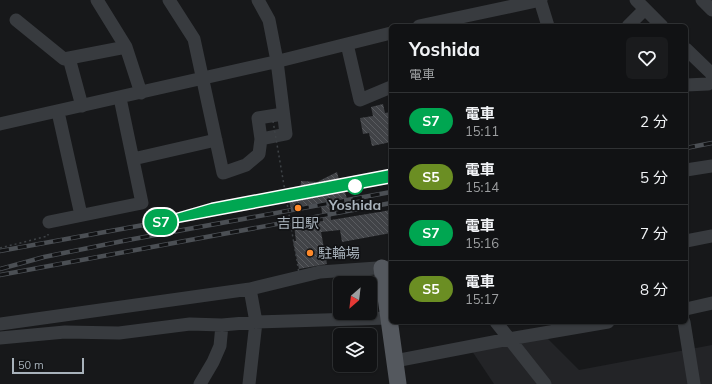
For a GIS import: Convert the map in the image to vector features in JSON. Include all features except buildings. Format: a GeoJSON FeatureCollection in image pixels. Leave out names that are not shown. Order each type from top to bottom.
{"type":"FeatureCollection","features":[{"type":"Feature","properties":{"kind":"main road"},"geometry":{"type":"LineString","coordinates":[[386,267],[389,318]]}},
{"type":"Feature","properties":{"kind":"main road"},"geometry":{"type":"LineString","coordinates":[[390,324],[398,384]]}},
{"type":"Feature","properties":{"kind":"street"},"geometry":{"type":"LineString","coordinates":[[169,0],[194,39],[223,172],[246,165],[260,154],[261,139],[258,118],[278,117]]}},
{"type":"Feature","properties":{"kind":"street"},"geometry":{"type":"LineString","coordinates":[[258,0],[269,20],[277,61],[278,117],[286,134],[261,139]]}},
{"type":"Feature","properties":{"kind":"street"},"geometry":{"type":"LineString","coordinates":[[426,24],[488,5],[541,0],[547,24]]}},
{"type":"Feature","properties":{"kind":"street"},"geometry":{"type":"LineString","coordinates":[[702,0],[712,10]]}},
{"type":"Feature","properties":{"kind":"street"},"geometry":{"type":"LineString","coordinates":[[103,2],[126,46],[141,93]]}},
{"type":"Feature","properties":{"kind":"street"},"geometry":{"type":"LineString","coordinates":[[629,24],[640,4],[660,24]]}},
{"type":"Feature","properties":{"kind":"street"},"geometry":{"type":"LineString","coordinates":[[16,20],[64,59],[126,46]]}},
{"type":"Feature","properties":{"kind":"street"},"geometry":{"type":"LineString","coordinates":[[0,124],[203,79],[389,34]]}},
{"type":"Feature","properties":{"kind":"street"},"geometry":{"type":"LineString","coordinates":[[347,44],[360,100],[389,88]]}},
{"type":"Feature","properties":{"kind":"street"},"geometry":{"type":"LineString","coordinates":[[688,51],[712,74]]}},
{"type":"Feature","properties":{"kind":"street"},"geometry":{"type":"LineString","coordinates":[[69,58],[82,106]]}},
{"type":"Feature","properties":{"kind":"street"},"geometry":{"type":"LineString","coordinates":[[688,85],[708,84],[712,81]]}},
{"type":"Feature","properties":{"kind":"street"},"geometry":{"type":"LineString","coordinates":[[49,222],[142,203],[120,98]]}},
{"type":"Feature","properties":{"kind":"street"},"geometry":{"type":"LineString","coordinates":[[58,112],[81,215]]}},
{"type":"Feature","properties":{"kind":"street"},"geometry":{"type":"LineString","coordinates":[[132,159],[216,140]]}},
{"type":"Feature","properties":{"kind":"street"},"geometry":{"type":"LineString","coordinates":[[688,170],[712,166]]}},
{"type":"Feature","properties":{"kind":"street"},"geometry":{"type":"LineString","coordinates":[[688,240],[712,236]]}},
{"type":"Feature","properties":{"kind":"street"},"geometry":{"type":"LineString","coordinates":[[0,324],[250,289],[320,272],[386,267]]}},
{"type":"Feature","properties":{"kind":"street"},"geometry":{"type":"LineString","coordinates":[[249,384],[256,322],[250,289]]}},
{"type":"Feature","properties":{"kind":"street"},"geometry":{"type":"LineString","coordinates":[[688,308],[712,303]]}},
{"type":"Feature","properties":{"kind":"street"},"geometry":{"type":"LineString","coordinates":[[0,338],[65,332],[119,333],[190,324],[222,325],[256,322],[389,318]]}},
{"type":"Feature","properties":{"kind":"street"},"geometry":{"type":"LineString","coordinates":[[498,324],[545,384]]}},
{"type":"Feature","properties":{"kind":"street"},"geometry":{"type":"LineString","coordinates":[[395,361],[596,324]]}},
{"type":"Feature","properties":{"kind":"street"},"geometry":{"type":"LineString","coordinates":[[684,324],[694,384]]}},
{"type":"Feature","properties":{"kind":"street"},"geometry":{"type":"LineString","coordinates":[[200,384],[213,362],[220,346],[222,325]]}},
{"type":"Feature","properties":{"kind":"path"},"geometry":{"type":"LineString","coordinates":[[278,117],[276,145],[299,273]]}},
{"type":"Feature","properties":{"kind":"path"},"geometry":{"type":"LineString","coordinates":[[0,248],[48,236],[49,222]]}},
{"type":"Feature","properties":{"kind":"shaded area"},"geometry":{"type":"Polygon","coordinates":[[[545,336],[579,370],[712,345],[712,384],[494,384],[472,351],[545,336]]]}},
{"type":"Feature","properties":{"kind":"railway"},"geometry":{"type":"LineString","coordinates":[[688,148],[712,143]]}},
{"type":"Feature","properties":{"kind":"railway"},"geometry":{"type":"LineString","coordinates":[[0,251],[160,222],[212,207],[389,173]]}},
{"type":"Feature","properties":{"kind":"railway"},"geometry":{"type":"LineString","coordinates":[[0,269],[44,257],[128,240],[389,192]]}},
{"type":"Feature","properties":{"kind":"railway"},"geometry":{"type":"LineString","coordinates":[[0,275],[389,203]]}},
{"type":"Feature","properties":{"kind":"train","name":"S7"},"geometry":{"type":"LineString","coordinates":[[389,173],[212,207],[160,222],[389,179]]}},
{"type":"Feature","properties":{"kind":"place","name":"Yoshida"},"geometry":{"type":"Point","coordinates":[355,186]}},
{"type":"Feature","properties":{"kind":"place","name":"吉田駅"},"geometry":{"type":"Point","coordinates":[298,208]}},
{"type":"Feature","properties":{"kind":"place","name":"駐輪場"},"geometry":{"type":"Point","coordinates":[310,253]}}]}
